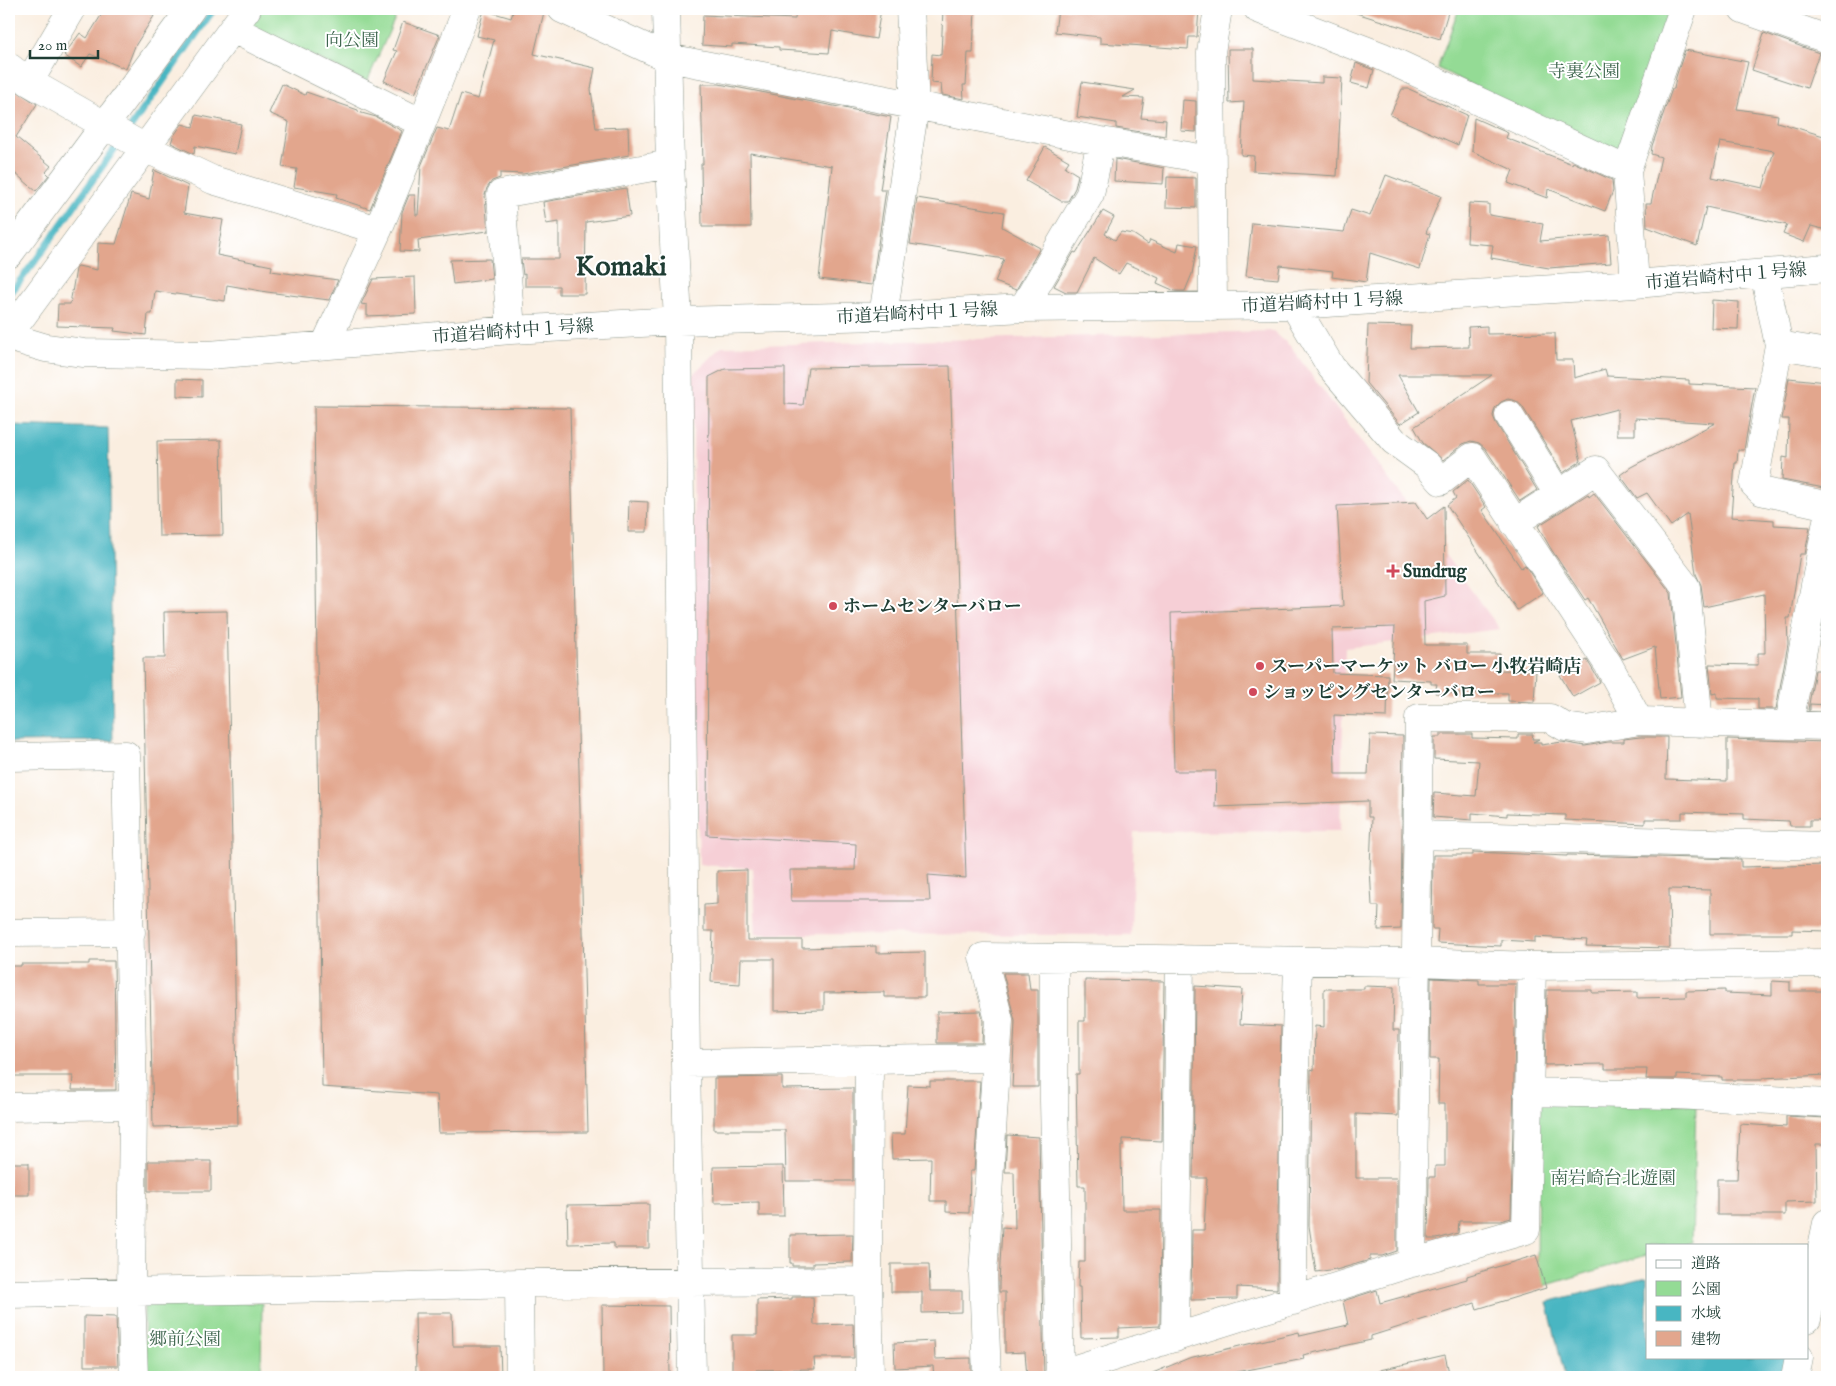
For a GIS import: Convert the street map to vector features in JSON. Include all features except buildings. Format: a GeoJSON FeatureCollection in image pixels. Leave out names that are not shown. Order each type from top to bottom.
{"type":"FeatureCollection","features":[{"type":"Feature","properties":{"kind":"street"},"geometry":{"type":"LineString","coordinates":[[72,9],[19,74],[141,146],[213,180],[378,230]]}},
{"type":"Feature","properties":{"kind":"street"},"geometry":{"type":"LineString","coordinates":[[9,254],[108,126],[191,9]]}},
{"type":"Feature","properties":{"kind":"street"},"geometry":{"type":"LineString","coordinates":[[325,345],[378,230],[466,9]]}},
{"type":"Feature","properties":{"kind":"street"},"geometry":{"type":"LineString","coordinates":[[562,9],[668,58],[1100,141],[1211,160]]}},
{"type":"Feature","properties":{"kind":"street"},"geometry":{"type":"LineString","coordinates":[[666,9],[670,164],[678,321],[686,1064],[692,1377]]}},
{"type":"Feature","properties":{"kind":"street"},"geometry":{"type":"LineString","coordinates":[[883,316],[915,106],[910,9]]}},
{"type":"Feature","properties":{"kind":"street"},"geometry":{"type":"LineString","coordinates":[[1213,307],[1211,52],[1218,9]]}},
{"type":"Feature","properties":{"kind":"street"},"geometry":{"type":"LineString","coordinates":[[1258,9],[1381,56],[1627,170]]}},
{"type":"Feature","properties":{"kind":"street"},"geometry":{"type":"LineString","coordinates":[[1635,284],[1627,170],[1683,9]]}},
{"type":"Feature","properties":{"kind":"street"},"geometry":{"type":"LineString","coordinates":[[1743,9],[1827,39]]}},
{"type":"Feature","properties":{"kind":"street"},"geometry":{"type":"LineString","coordinates":[[9,336],[141,146],[240,19],[422,123]]}},
{"type":"Feature","properties":{"kind":"street"},"geometry":{"type":"LineString","coordinates":[[1023,308],[1090,194],[1100,141]]}},
{"type":"Feature","properties":{"kind":"street"},"geometry":{"type":"LineString","coordinates":[[511,330],[501,194],[670,164]]}},
{"type":"Feature","properties":{"kind":"street","name":"市道岩崎村中１号線"},"geometry":{"type":"LineString","coordinates":[[9,336],[46,348],[84,353],[209,355],[511,330],[678,321],[883,316],[1023,308],[1294,305],[1635,284],[1827,268]]}},
{"type":"Feature","properties":{"kind":"street"},"geometry":{"type":"LineString","coordinates":[[1764,272],[1779,345],[1754,484],[1761,491],[1824,505],[1827,511]]}},
{"type":"Feature","properties":{"kind":"street"},"geometry":{"type":"LineString","coordinates":[[1294,305],[1331,367],[1394,441],[1427,465],[1442,481],[1472,457],[1608,664],[1639,721]]}},
{"type":"Feature","properties":{"kind":"street"},"geometry":{"type":"LineString","coordinates":[[1779,345],[1827,353]]}},
{"type":"Feature","properties":{"kind":"street"},"geometry":{"type":"LineString","coordinates":[[1509,415],[1558,494]]}},
{"type":"Feature","properties":{"kind":"street"},"geometry":{"type":"LineString","coordinates":[[1514,523],[1596,470],[1686,587],[1699,722]]}},
{"type":"Feature","properties":{"kind":"street"},"geometry":{"type":"LineString","coordinates":[[1789,724],[1827,521]]}},
{"type":"Feature","properties":{"kind":"street"},"geometry":{"type":"LineString","coordinates":[[1412,1263],[1419,718],[1550,718],[1565,727],[1587,730],[1639,721],[1827,726]]}},
{"type":"Feature","properties":{"kind":"street"},"geometry":{"type":"LineString","coordinates":[[9,757],[126,756],[133,1105],[131,1291],[134,1377]]}},
{"type":"Feature","properties":{"kind":"street"},"geometry":{"type":"LineString","coordinates":[[1417,835],[1827,846]]}},
{"type":"Feature","properties":{"kind":"street"},"geometry":{"type":"LineString","coordinates":[[9,933],[130,932]]}},
{"type":"Feature","properties":{"kind":"street"},"geometry":{"type":"LineString","coordinates":[[987,1377],[983,1275],[999,1020],[983,957],[1416,962],[1532,966],[1827,963]]}},
{"type":"Feature","properties":{"kind":"street"},"geometry":{"type":"LineString","coordinates":[[1054,959],[1054,1101],[1059,1376],[1412,1263],[1526,1230],[1532,966]]}},
{"type":"Feature","properties":{"kind":"street"},"geometry":{"type":"LineString","coordinates":[[1175,1338],[1180,959]]}},
{"type":"Feature","properties":{"kind":"street"},"geometry":{"type":"LineString","coordinates":[[1293,1301],[1294,1110],[1298,961]]}},
{"type":"Feature","properties":{"kind":"street"},"geometry":{"type":"LineString","coordinates":[[686,1064],[996,1058]]}},
{"type":"Feature","properties":{"kind":"street"},"geometry":{"type":"LineString","coordinates":[[869,1061],[868,1281],[870,1377]]}},
{"type":"Feature","properties":{"kind":"street"},"geometry":{"type":"LineString","coordinates":[[1528,1092],[1675,1095],[1827,1103]]}},
{"type":"Feature","properties":{"kind":"street"},"geometry":{"type":"LineString","coordinates":[[9,1107],[133,1105]]}},
{"type":"Feature","properties":{"kind":"street"},"geometry":{"type":"LineString","coordinates":[[1808,1314],[1827,1223]]}},
{"type":"Feature","properties":{"kind":"street"},"geometry":{"type":"LineString","coordinates":[[9,1294],[519,1283],[868,1281]]}},
{"type":"Feature","properties":{"kind":"street"},"geometry":{"type":"LineString","coordinates":[[519,1283],[520,1377]]}},
{"type":"Feature","properties":{"kind":"street"},"geometry":{"type":"LineString","coordinates":[[1795,1377],[1799,1358]]}},
{"type":"Feature","properties":{"kind":"shaded area"},"geometry":{"type":"Polygon","coordinates":[[[1273,331],[1290,346],[1500,629],[1345,648],[1340,831],[1134,832],[1131,935],[756,934],[753,868],[699,865],[694,632],[693,374],[722,346],[1273,331]]]}},
{"type":"Feature","properties":{"kind":"green space","name":"向公園"},"geometry":{"type":"Polygon","coordinates":[[[257,9],[399,9],[367,82],[246,24],[257,9]]]}},
{"type":"Feature","properties":{"kind":"green space","name":"寺裏公園"},"geometry":{"type":"Polygon","coordinates":[[[1459,9],[1672,9],[1620,157],[1437,68],[1459,9]]]}},
{"type":"Feature","properties":{"kind":"green space","name":"南岩崎台北遊園"},"geometry":{"type":"Polygon","coordinates":[[[1538,1098],[1696,1105],[1692,1242],[1686,1244],[1646,1244],[1646,1255],[1537,1288],[1538,1098]]]}},
{"type":"Feature","properties":{"kind":"green space","name":"郷前公園"},"geometry":{"type":"Polygon","coordinates":[[[153,1300],[262,1303],[261,1377],[145,1377],[144,1307],[153,1300]]]}},
{"type":"Feature","properties":{"kind":"water"},"geometry":{"type":"Polygon","coordinates":[[[9,425],[108,428],[113,741],[9,742],[9,425]]]}},
{"type":"Feature","properties":{"kind":"water"},"geometry":{"type":"Polygon","coordinates":[[[1646,1277],[1646,1358],[1790,1358],[1787,1377],[1565,1377],[1547,1302],[1646,1277]]]}},
{"type":"Feature","properties":{"kind":"waterway"},"geometry":{"type":"LineString","coordinates":[[128,131],[214,9]]}},
{"type":"Feature","properties":{"kind":"waterway"},"geometry":{"type":"LineString","coordinates":[[9,295],[121,140]]}},
{"type":"Feature","properties":{"kind":"place","name":"Sundrug"},"geometry":{"type":"Point","coordinates":[1393,571]}},
{"type":"Feature","properties":{"kind":"place","name":"ホームセンターバロー"},"geometry":{"type":"Point","coordinates":[833,606]}},
{"type":"Feature","properties":{"kind":"place","name":"スーパーマーケット バロー 小牧岩崎店"},"geometry":{"type":"Point","coordinates":[1260,666]}},
{"type":"Feature","properties":{"kind":"place","name":"ショッピングセンターバロー"},"geometry":{"type":"Point","coordinates":[1253,692]}},
{"type":"Feature","properties":{"kind":"district","name":"Komaki"},"geometry":{"type":"Point","coordinates":[621,265]}}]}
